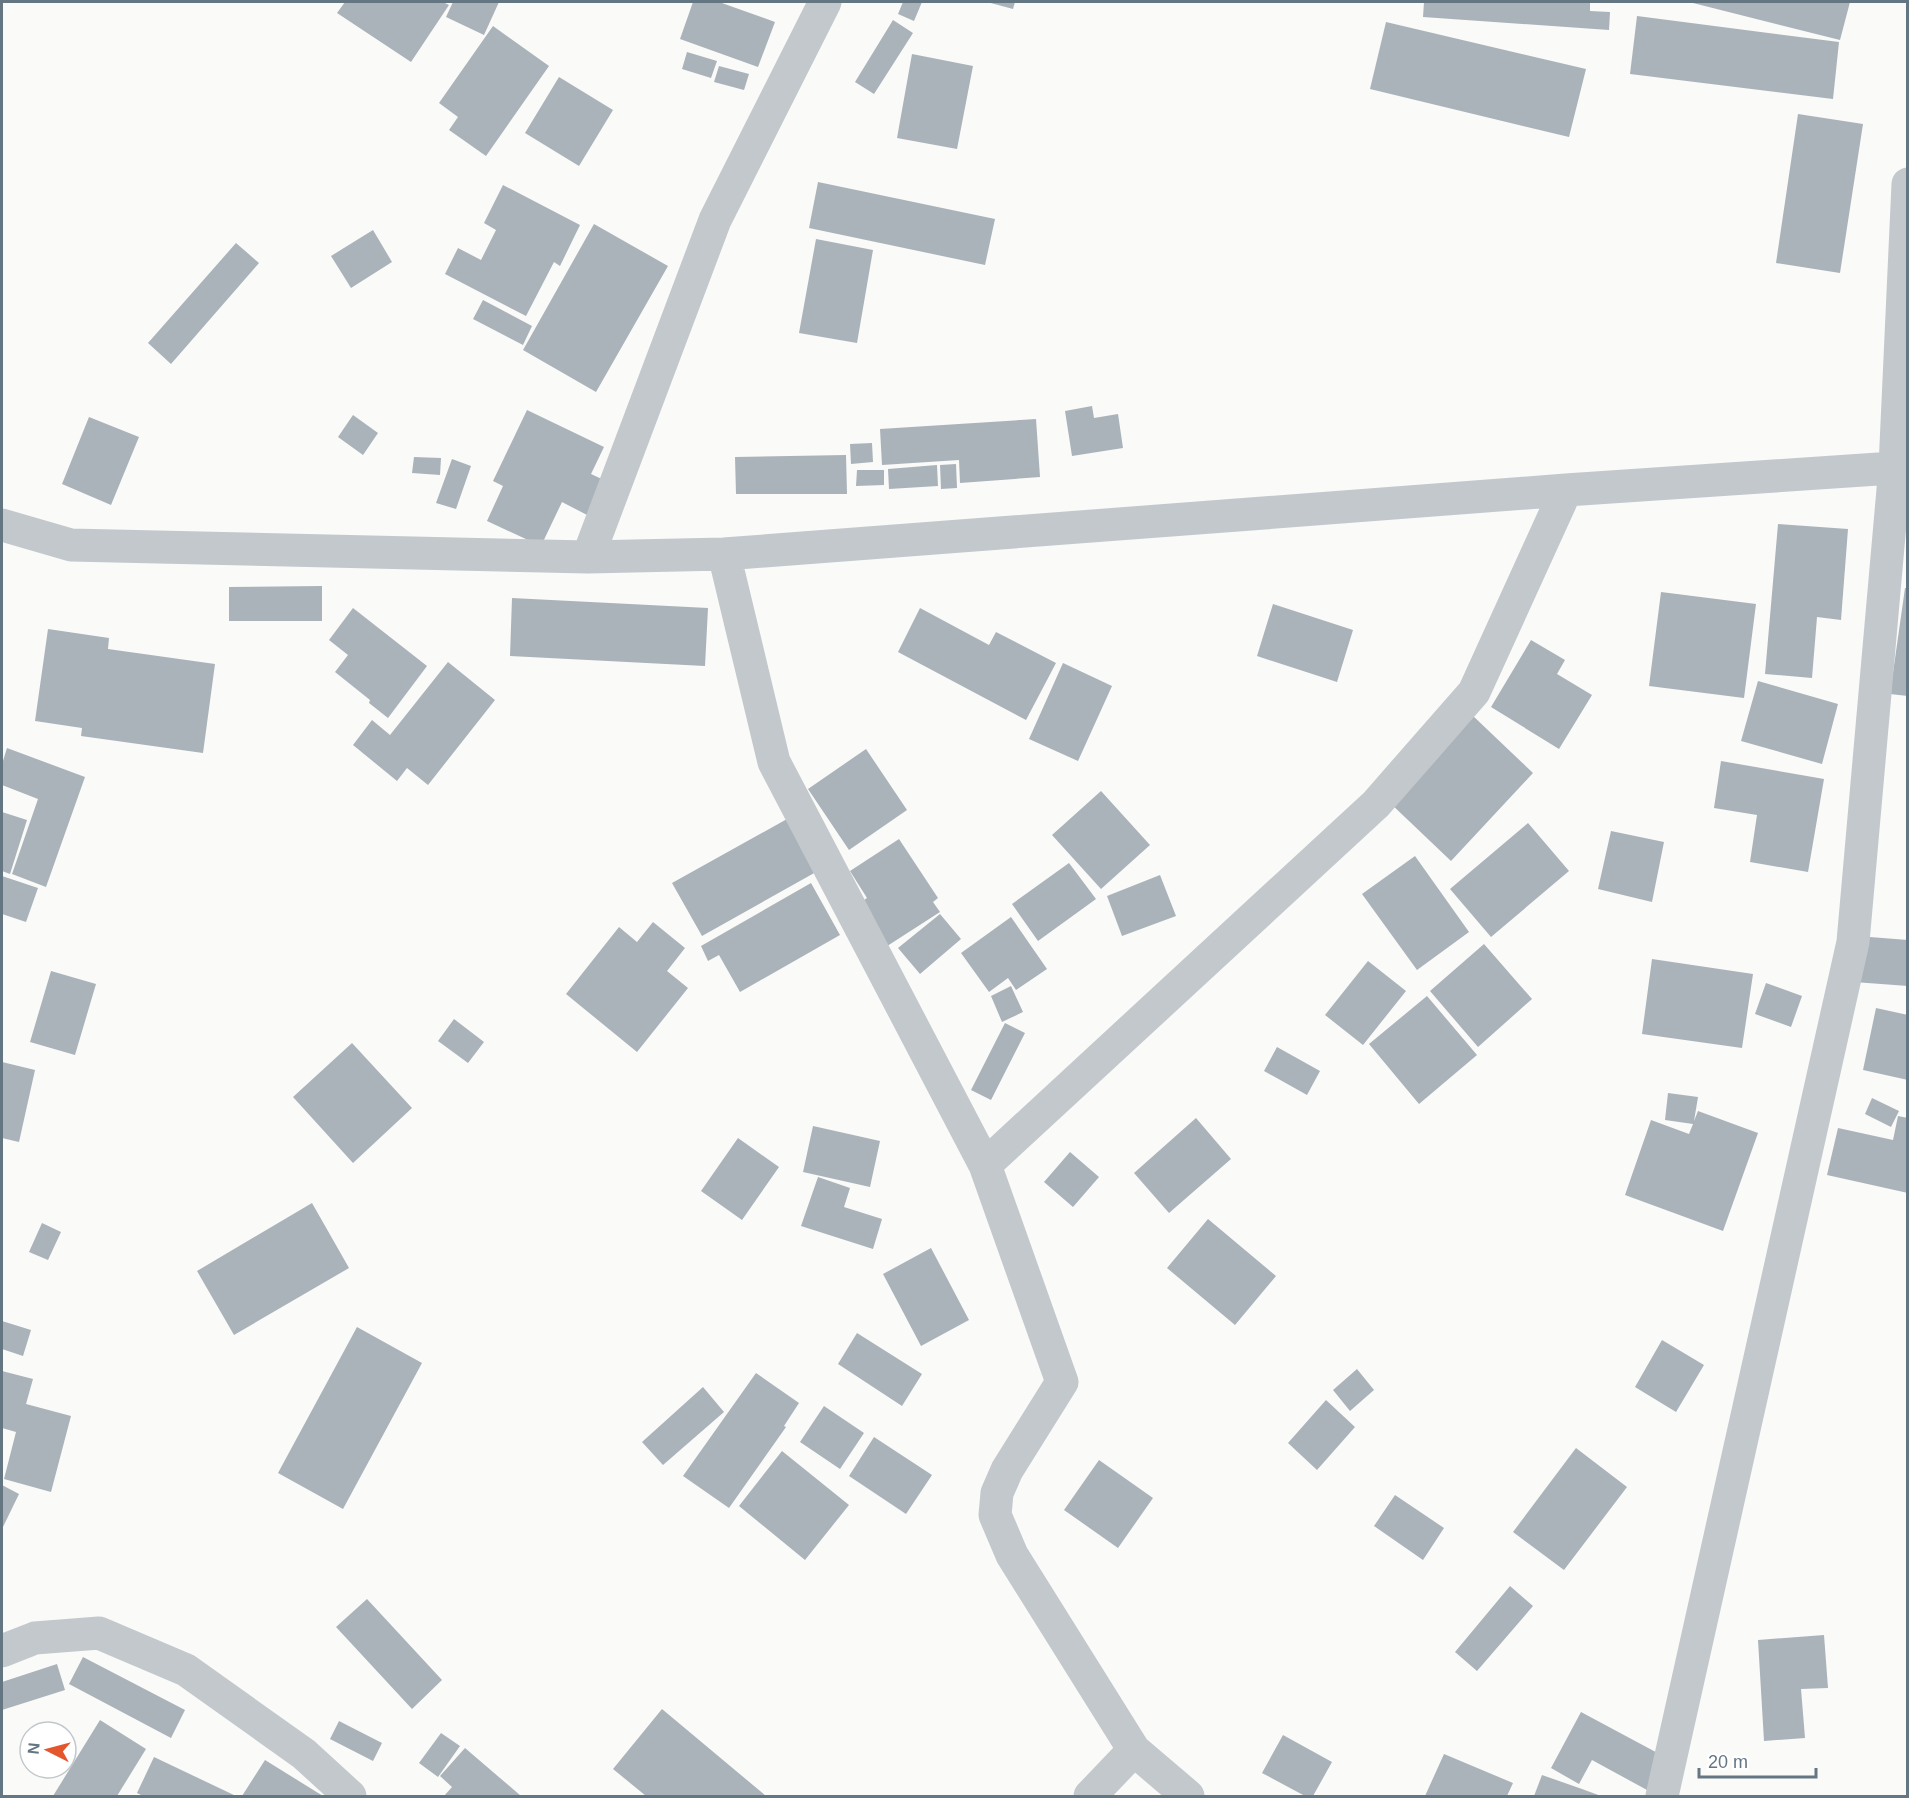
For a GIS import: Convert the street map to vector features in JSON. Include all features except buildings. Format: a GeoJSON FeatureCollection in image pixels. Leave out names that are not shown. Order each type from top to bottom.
{"type":"FeatureCollection","features":[{"type":"Feature","properties":{"kind":"street"},"geometry":{"type":"LineString","coordinates":[[588,557],[715,220],[825,2]]}},
{"type":"Feature","properties":{"kind":"street"},"geometry":{"type":"LineString","coordinates":[[1662,1797],[1852,942],[1903,461],[1908,184]]}},
{"type":"Feature","properties":{"kind":"street"},"geometry":{"type":"LineString","coordinates":[[2,525],[71,545],[588,557],[724,554],[1566,490],[1903,461]]}},
{"type":"Feature","properties":{"kind":"street"},"geometry":{"type":"LineString","coordinates":[[985,1165],[1376,804],[1474,692],[1566,490]]}},
{"type":"Feature","properties":{"kind":"street"},"geometry":{"type":"LineString","coordinates":[[724,554],[774,762],[985,1165],[1062,1383],[1007,1470],[997,1493],[995,1515],[1012,1555],[1134,1750],[1188,1797]]}},
{"type":"Feature","properties":{"kind":"street"},"geometry":{"type":"LineString","coordinates":[[2,1651],[35,1638],[99,1633],[186,1670],[304,1754],[350,1797]]}},
{"type":"Feature","properties":{"kind":"street"},"geometry":{"type":"LineString","coordinates":[[1090,1797],[1134,1750]]}}]}
